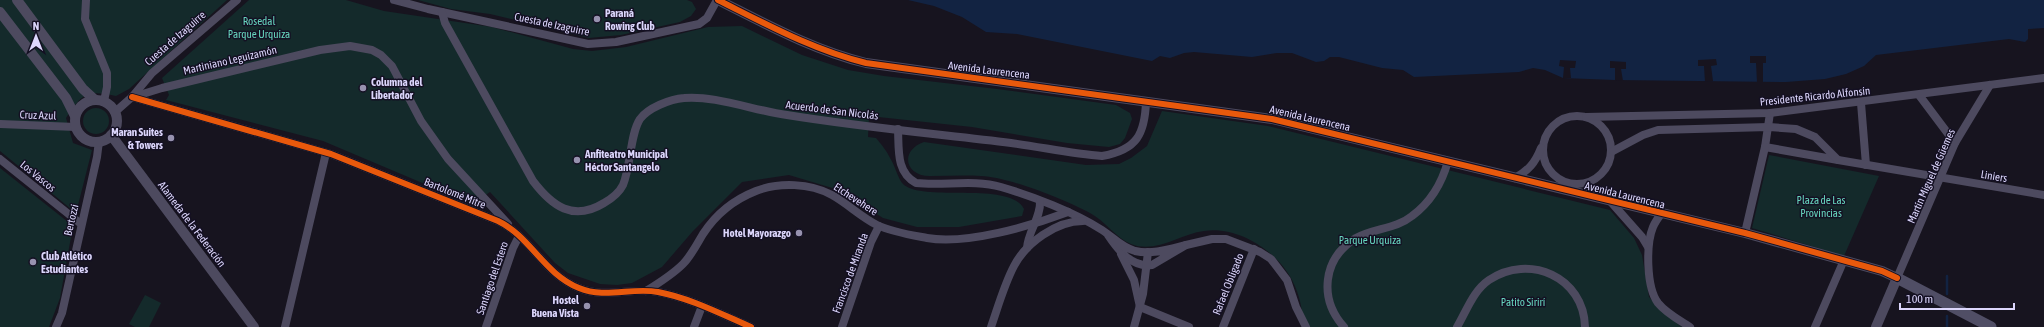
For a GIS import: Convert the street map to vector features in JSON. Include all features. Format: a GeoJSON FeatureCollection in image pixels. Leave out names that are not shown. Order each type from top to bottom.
{"type":"FeatureCollection","features":[{"type":"Feature","properties":{"kind":"main road","name":"Avenida Laurencena"},"geometry":{"type":"LineString","coordinates":[[1897,278],[1991,327]]}},
{"type":"Feature","properties":{"kind":"street"},"geometry":{"type":"LineString","coordinates":[[0,12],[66,98],[75,116],[76,127],[85,138],[99,141],[111,135],[117,124],[115,112],[83,89],[17,0]]}},
{"type":"Feature","properties":{"kind":"street"},"geometry":{"type":"LineString","coordinates":[[75,116],[82,105],[99,100],[107,87],[107,73],[85,19],[86,0]]}},
{"type":"Feature","properties":{"kind":"street","name":"Cuesta de Izaguirre"},"geometry":{"type":"LineString","coordinates":[[115,112],[132,97],[152,73],[237,0]]}},
{"type":"Feature","properties":{"kind":"street","name":"Cuesta de Izaguirre"},"geometry":{"type":"LineString","coordinates":[[394,0],[574,42],[596,44],[699,24],[707,18],[718,0]]}},
{"type":"Feature","properties":{"kind":"street","name":"Avenida Laurencena"},"geometry":{"type":"LineString","coordinates":[[718,0],[802,42],[844,58],[866,63],[1146,100],[1272,119],[1611,202],[1745,233],[1882,271],[1897,278]]}},
{"type":"Feature","properties":{"kind":"street","name":"Acuerdo de San Nicolás"},"geometry":{"type":"LineString","coordinates":[[442,12],[445,23],[533,181],[547,199],[567,210],[580,212],[591,210],[614,197],[622,188],[628,172],[636,127],[641,118],[648,111],[683,98],[715,100],[785,115],[1102,156],[1128,149],[1136,141],[1142,130],[1146,100]]}},
{"type":"Feature","properties":{"kind":"street","name":"Martiniano Leguizamón"},"geometry":{"type":"LineString","coordinates":[[132,97],[162,88],[320,50],[350,46],[372,50],[392,66],[421,121],[448,159],[510,226]]}},
{"type":"Feature","properties":{"kind":"street","name":"Presidente Ricardo Alfonsín"},"geometry":{"type":"LineString","coordinates":[[1515,178],[1528,171],[1533,166],[1546,134],[1554,125],[1563,119],[1574,116],[1770,113],[1861,103],[2044,78]]}},
{"type":"Feature","properties":{"kind":"street","name":"Martín Miguel de Güemes"},"geometry":{"type":"LineString","coordinates":[[1897,278],[1941,179],[1955,143],[1990,85]]}},
{"type":"Feature","properties":{"kind":"street"},"geometry":{"type":"LineString","coordinates":[[1919,95],[1955,143]]}},
{"type":"Feature","properties":{"kind":"street","name":"Bartolomé Mitre"},"geometry":{"type":"LineString","coordinates":[[132,97],[326,153],[510,226],[552,271],[566,282],[581,289],[599,292],[622,293],[646,291],[675,296],[751,327]]}},
{"type":"Feature","properties":{"kind":"street"},"geometry":{"type":"LineString","coordinates":[[1861,103],[1866,165]]}},
{"type":"Feature","properties":{"kind":"street"},"geometry":{"type":"LineString","coordinates":[[1745,233],[1765,147],[1770,113]]}},
{"type":"Feature","properties":{"kind":"street"},"geometry":{"type":"LineString","coordinates":[[1543,144],[1542,154],[1545,164],[1550,173],[1558,180],[1577,185],[1587,183],[1596,178],[1608,164],[1613,151],[1609,135],[1603,127],[1586,116]]}},
{"type":"Feature","properties":{"kind":"street","name":"Cruz Azul"},"geometry":{"type":"LineString","coordinates":[[0,124],[76,127]]}},
{"type":"Feature","properties":{"kind":"street"},"geometry":{"type":"LineString","coordinates":[[1613,151],[1643,135],[1658,130],[1769,127],[1805,132],[1824,144],[1838,160]]}},
{"type":"Feature","properties":{"kind":"street"},"geometry":{"type":"LineString","coordinates":[[898,129],[902,169],[909,179],[916,183],[961,183],[999,186],[1068,212],[1102,230],[1125,247],[1148,252],[1212,239],[1226,239],[1254,249],[1271,259],[1281,271],[1292,290],[1299,327]]}},
{"type":"Feature","properties":{"kind":"street","name":"Alameda de la Federación"},"geometry":{"type":"LineString","coordinates":[[111,135],[254,327]]}},
{"type":"Feature","properties":{"kind":"street","name":"Bertozzi"},"geometry":{"type":"LineString","coordinates":[[56,327],[62,313],[99,141]]}},
{"type":"Feature","properties":{"kind":"street"},"geometry":{"type":"LineString","coordinates":[[1765,147],[1941,179]]}},
{"type":"Feature","properties":{"kind":"street"},"geometry":{"type":"LineString","coordinates":[[285,327],[326,153]]}},
{"type":"Feature","properties":{"kind":"street","name":"Los Vascos"},"geometry":{"type":"LineString","coordinates":[[0,159],[81,224]]}},
{"type":"Feature","properties":{"kind":"street"},"geometry":{"type":"LineString","coordinates":[[1344,327],[1331,309],[1327,296],[1329,272],[1336,259],[1356,238],[1397,225],[1420,210],[1439,187],[1444,178],[1448,161]]}},
{"type":"Feature","properties":{"kind":"street","name":"Liniers"},"geometry":{"type":"LineString","coordinates":[[1941,179],[2044,196]]}},
{"type":"Feature","properties":{"kind":"street","name":"Etchevehere"},"geometry":{"type":"LineString","coordinates":[[646,291],[674,273],[684,263],[711,223],[735,200],[757,191],[787,185],[806,186],[820,190],[879,226],[929,238],[955,239],[974,237],[1021,226],[1033,225],[1068,212]]}},
{"type":"Feature","properties":{"kind":"street"},"geometry":{"type":"LineString","coordinates":[[1027,248],[1033,225],[1038,215],[1040,201]]}},
{"type":"Feature","properties":{"kind":"street"},"geometry":{"type":"LineString","coordinates":[[1611,202],[1642,237],[1648,247]]}},
{"type":"Feature","properties":{"kind":"street"},"geometry":{"type":"LineString","coordinates":[[1661,214],[1653,226],[1648,247],[1651,284],[1656,299],[1664,309],[1690,327]]}},
{"type":"Feature","properties":{"kind":"street"},"geometry":{"type":"LineString","coordinates":[[991,327],[1014,266],[1027,248],[1043,236],[1067,223],[1086,222]]}},
{"type":"Feature","properties":{"kind":"street","name":"Francisco de Miranda"},"geometry":{"type":"LineString","coordinates":[[842,327],[871,242],[879,226]]}},
{"type":"Feature","properties":{"kind":"street"},"geometry":{"type":"LineString","coordinates":[[1108,235],[1119,250],[1134,280],[1140,307]]}},
{"type":"Feature","properties":{"kind":"street","name":"Santiago del Estero"},"geometry":{"type":"LineString","coordinates":[[486,327],[513,248],[519,236]]}},
{"type":"Feature","properties":{"kind":"street"},"geometry":{"type":"LineString","coordinates":[[1119,250],[1134,262],[1152,265],[1186,245]]}},
{"type":"Feature","properties":{"kind":"street","name":"Rafael Obligado"},"geometry":{"type":"LineString","coordinates":[[1223,327],[1254,249]]}},
{"type":"Feature","properties":{"kind":"street"},"geometry":{"type":"LineString","coordinates":[[1134,327],[1145,283],[1148,252]]}},
{"type":"Feature","properties":{"kind":"street"},"geometry":{"type":"LineString","coordinates":[[1815,327],[1844,260]]}},
{"type":"Feature","properties":{"kind":"street"},"geometry":{"type":"LineString","coordinates":[[1457,327],[1478,289],[1496,276],[1507,271],[1521,269],[1544,272],[1557,276],[1566,282],[1579,301],[1585,327]]}},
{"type":"Feature","properties":{"kind":"street"},"geometry":{"type":"LineString","coordinates":[[1876,327],[1897,278]]}},
{"type":"Feature","properties":{"kind":"street"},"geometry":{"type":"LineString","coordinates":[[694,327],[702,306]]}},
{"type":"Feature","properties":{"kind":"street"},"geometry":{"type":"LineString","coordinates":[[1140,307],[1189,327]]}},
{"type":"Feature","properties":{"kind":"street"},"geometry":{"type":"LineString","coordinates":[[1296,307],[1306,327]]}},
{"type":"Feature","properties":{"kind":"green space"},"geometry":{"type":"Polygon","coordinates":[[[0,0],[227,0],[129,89],[116,96],[98,93],[86,95],[81,98],[66,118],[73,143],[92,150],[76,213],[0,151],[0,0]]]}},
{"type":"Feature","properties":{"kind":"green space","name":"Rosedal Parque Urquiza"},"geometry":{"type":"Polygon","coordinates":[[[249,0],[346,0],[384,11],[492,27],[573,49],[592,51],[626,47],[708,27],[742,26],[802,55],[848,70],[884,76],[1116,105],[1130,113],[1132,119],[1125,138],[1120,144],[1109,147],[1067,143],[972,127],[869,116],[868,137],[876,138],[884,148],[904,185],[915,190],[930,192],[1002,196],[1016,201],[1024,209],[1022,216],[959,227],[917,227],[883,218],[839,190],[789,175],[742,182],[693,231],[662,267],[632,283],[617,285],[600,284],[568,273],[555,263],[490,192],[472,204],[323,141],[166,100],[169,95],[162,78],[249,0]]]}},
{"type":"Feature","properties":{"kind":"green space","name":"Paraná Rowing Club"},"geometry":{"type":"Polygon","coordinates":[[[418,0],[687,0],[692,2],[696,9],[691,16],[680,22],[621,35],[589,38],[490,14],[451,9],[418,0]]]}},
{"type":"Feature","properties":{"kind":"green space"},"geometry":{"type":"Polygon","coordinates":[[[96,108],[105,112],[109,121],[105,130],[96,134],[87,130],[83,121],[87,112],[96,108]]]}},
{"type":"Feature","properties":{"kind":"green space","name":"Parque Urquiza"},"geometry":{"type":"Polygon","coordinates":[[[1162,111],[1268,126],[1610,210],[1634,238],[1642,255],[1649,297],[1667,316],[1682,327],[1303,327],[1302,309],[1299,297],[1292,280],[1285,269],[1267,250],[1243,237],[1230,232],[1217,230],[1195,233],[1150,247],[1131,244],[1126,242],[1090,213],[1037,190],[993,177],[921,175],[910,167],[908,162],[908,156],[911,151],[916,146],[924,142],[1086,165],[1119,164],[1131,158],[1147,146],[1162,111]]]}},
{"type":"Feature","properties":{"kind":"green space","name":"Plaza de Las Provincias"},"geometry":{"type":"Polygon","coordinates":[[[1769,155],[1879,176],[1844,256],[1752,228],[1769,155]]]}},
{"type":"Feature","properties":{"kind":"green space","name":"Club Atlético Estudiantes"},"geometry":{"type":"Polygon","coordinates":[[[0,168],[73,226],[60,298],[49,327],[0,327],[0,168]]]}},
{"type":"Feature","properties":{"kind":"green space"},"geometry":{"type":"Polygon","coordinates":[[[145,295],[161,303],[149,327],[135,327],[129,324],[145,295]]]}},
{"type":"Feature","properties":{"kind":"water"},"geometry":{"type":"Polygon","coordinates":[[[908,0],[2044,0],[2044,28],[2028,29],[2028,39],[2025,42],[2009,39],[1876,55],[1864,66],[1846,74],[1825,79],[1786,82],[1615,80],[1563,78],[1545,70],[1533,68],[1519,72],[1414,77],[1403,70],[1382,68],[1339,57],[1330,57],[1324,61],[1316,62],[1292,53],[1277,53],[1252,57],[1194,52],[1184,53],[1170,58],[1160,56],[1152,61],[1017,34],[986,32],[962,17],[934,6],[908,0]]]}},
{"type":"Feature","properties":{"kind":"pier"},"geometry":{"type":"Polygon","coordinates":[[[1750,56],[1766,56],[1766,63],[1763,63],[1763,82],[1757,82],[1756,63],[1750,63],[1750,56]]]}},
{"type":"Feature","properties":{"kind":"pier"},"geometry":{"type":"Polygon","coordinates":[[[1716,59],[1717,65],[1711,66],[1713,81],[1705,82],[1704,66],[1698,66],[1698,60],[1716,59]]]}},
{"type":"Feature","properties":{"kind":"pier"},"geometry":{"type":"Polygon","coordinates":[[[1560,60],[1576,61],[1575,68],[1570,68],[1571,78],[1563,78],[1564,67],[1559,66],[1560,60]]]}},
{"type":"Feature","properties":{"kind":"pier"},"geometry":{"type":"Polygon","coordinates":[[[1610,61],[1626,62],[1626,69],[1621,69],[1623,81],[1615,80],[1615,68],[1610,68],[1610,61]]]}},
{"type":"Feature","properties":{"kind":"waterway"},"geometry":{"type":"LineString","coordinates":[[1947,276],[1947,294]]}},
{"type":"Feature","properties":{"kind":"waterway"},"geometry":{"type":"LineString","coordinates":[[1947,316],[1947,327]]}},
{"type":"Feature","properties":{"kind":"cycle path"},"geometry":{"type":"LineString","coordinates":[[718,0],[809,44],[846,58],[866,63],[1272,119],[1745,233],[1882,271],[1897,278]]}},
{"type":"Feature","properties":{"kind":"cycle path"},"geometry":{"type":"LineString","coordinates":[[132,97],[331,154],[498,221],[519,236],[556,274],[579,288],[599,293],[638,291],[658,292],[682,298],[751,327]]}},
{"type":"Feature","properties":{"kind":"place","name":"Paraná Rowing Club"},"geometry":{"type":"Point","coordinates":[597,19]}},
{"type":"Feature","properties":{"kind":"place","name":"Columna del Libertador"},"geometry":{"type":"Point","coordinates":[363,88]}},
{"type":"Feature","properties":{"kind":"place","name":"Maran Suites & Towers"},"geometry":{"type":"Point","coordinates":[171,138]}},
{"type":"Feature","properties":{"kind":"place","name":"Anfiteatro Municipal Héctor Santangelo"},"geometry":{"type":"Point","coordinates":[577,160]}},
{"type":"Feature","properties":{"kind":"place","name":"Hotel Mayorazgo"},"geometry":{"type":"Point","coordinates":[799,233]}},
{"type":"Feature","properties":{"kind":"place","name":"Club Atlético Estudiantes"},"geometry":{"type":"Point","coordinates":[33,262]}},
{"type":"Feature","properties":{"kind":"place","name":"Hostel Buena Vista"},"geometry":{"type":"Point","coordinates":[587,306]}},
{"type":"Feature","properties":{"kind":"park label","name":"Patito Sirirí"},"geometry":{"type":"Point","coordinates":[1523,302]}}]}
